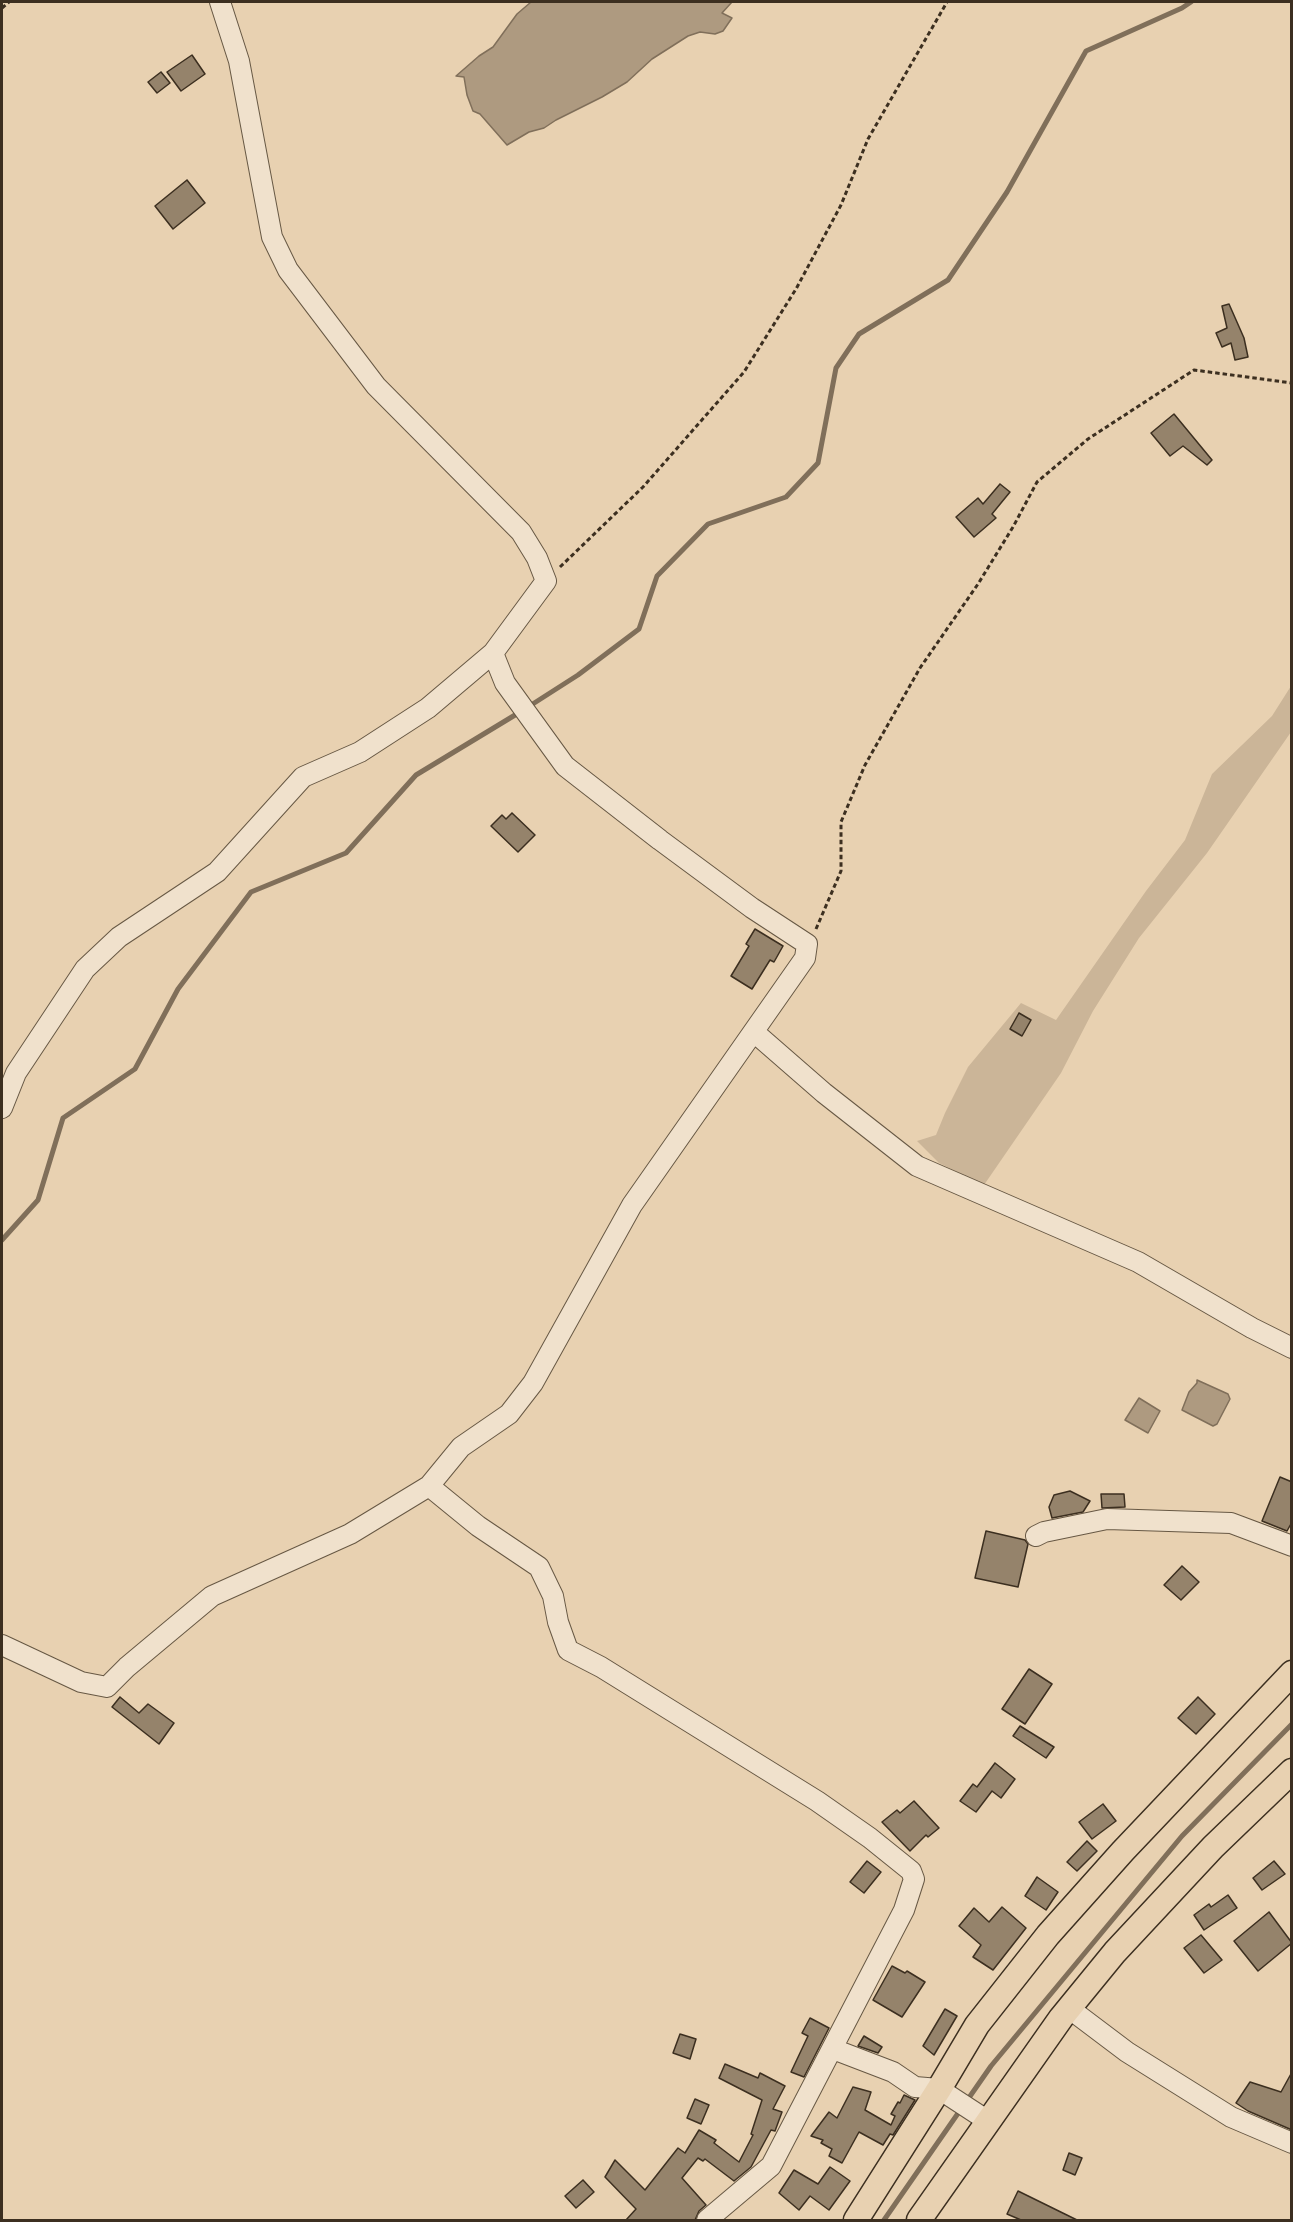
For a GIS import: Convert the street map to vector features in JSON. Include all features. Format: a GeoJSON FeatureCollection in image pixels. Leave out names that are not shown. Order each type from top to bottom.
{"type":"FeatureCollection","features":[{"type":"Feature","properties":{"kind":"main road"},"geometry":{"type":"LineString","coordinates":[[856,2220],[977,2025],[1048,1935],[1123,1851],[1292,1673]]}},
{"type":"Feature","properties":{"kind":"main road"},"geometry":{"type":"LineString","coordinates":[[919,2220],[988,2121],[1115,1952],[1213,1847],[1292,1771]]}},
{"type":"Feature","properties":{"kind":"street"},"geometry":{"type":"LineString","coordinates":[[2,1108],[16,1073],[85,969],[119,937],[217,872],[303,777],[360,753],[428,708],[493,653],[546,580],[537,558],[521,532],[376,386],[288,270],[272,237],[239,61],[220,2]]}},
{"type":"Feature","properties":{"kind":"street"},"geometry":{"type":"LineString","coordinates":[[2,1645],[81,1682],[107,1688],[127,1667],[212,1596],[350,1534],[429,1486],[461,1447],[509,1414],[533,1383],[632,1205],[805,958],[807,944],[752,908],[565,766],[505,683],[493,653]]}},
{"type":"Feature","properties":{"kind":"street"},"geometry":{"type":"LineString","coordinates":[[754,1032],[824,1093],[917,1166],[1138,1262],[1252,1328],[1292,1348]]}},
{"type":"Feature","properties":{"kind":"street"},"geometry":{"type":"LineString","coordinates":[[429,1486],[478,1526],[539,1567],[553,1596],[558,1622],[568,1650],[601,1667],[817,1801],[870,1838],[911,1871],[914,1879],[904,1910],[771,2166],[707,2220]]}},
{"type":"Feature","properties":{"kind":"street"},"geometry":{"type":"LineString","coordinates":[[1036,1536],[1044,1532],[1107,1519],[1220,1522],[1231,1523],[1292,1546]]}},
{"type":"Feature","properties":{"kind":"street"},"geometry":{"type":"LineString","coordinates":[[1070,2009],[1128,2052],[1232,2117],[1292,2143]]}},
{"type":"Feature","properties":{"kind":"street"},"geometry":{"type":"LineString","coordinates":[[833,2049],[893,2072],[915,2087],[939,2089],[988,2121]]}},
{"type":"Feature","properties":{"kind":"path"},"geometry":{"type":"LineString","coordinates":[[2,8],[9,2]]}},
{"type":"Feature","properties":{"kind":"path"},"geometry":{"type":"LineString","coordinates":[[546,580],[643,487],[744,372],[796,289],[841,205],[868,139],[947,2]]}},
{"type":"Feature","properties":{"kind":"path"},"geometry":{"type":"LineString","coordinates":[[805,958],[841,871],[841,822],[864,765],[920,668],[978,584],[1007,537],[1037,482],[1088,439],[1194,370],[1292,383]]}},
{"type":"Feature","properties":{"kind":"shaded area"},"geometry":{"type":"Polygon","coordinates":[[[531,2],[732,2],[722,13],[732,18],[723,31],[715,34],[700,32],[688,36],[652,59],[627,82],[544,128],[529,132],[507,145],[480,114],[473,111],[464,77],[456,76],[493,47],[517,14],[531,2]]]}},
{"type":"Feature","properties":{"kind":"shaded area"},"geometry":{"type":"Polygon","coordinates":[[[1291,686],[1291,732],[1207,853],[1139,938],[1093,1011],[1061,1073],[984,1185],[939,1163],[917,1141],[936,1135],[968,1067],[1021,1003],[1056,1020],[1146,891],[1185,840],[1212,774],[1272,716],[1291,686]]]}},
{"type":"Feature","properties":{"kind":"shaded area"},"geometry":{"type":"Polygon","coordinates":[[[1197,1380],[1228,1394],[1230,1399],[1217,1424],[1213,1426],[1182,1410],[1197,1380]]]}},
{"type":"Feature","properties":{"kind":"shaded area"},"geometry":{"type":"Polygon","coordinates":[[[1139,1398],[1160,1411],[1148,1433],[1125,1420],[1139,1398]]]}},
{"type":"Feature","properties":{"kind":"building"},"geometry":{"type":"Polygon","coordinates":[[[192,55],[205,74],[181,91],[167,72],[192,55]]]}},
{"type":"Feature","properties":{"kind":"building"},"geometry":{"type":"Polygon","coordinates":[[[161,72],[170,83],[157,93],[148,82],[161,72]]]}},
{"type":"Feature","properties":{"kind":"building"},"geometry":{"type":"Polygon","coordinates":[[[187,180],[205,203],[173,229],[155,206],[187,180]]]}},
{"type":"Feature","properties":{"kind":"building"},"geometry":{"type":"Polygon","coordinates":[[[1229,304],[1244,338],[1248,357],[1235,360],[1231,343],[1222,347],[1216,333],[1227,328],[1222,306],[1229,304]]]}},
{"type":"Feature","properties":{"kind":"building"},"geometry":{"type":"Polygon","coordinates":[[[1174,414],[1212,460],[1207,465],[1183,446],[1170,456],[1151,433],[1174,414]]]}},
{"type":"Feature","properties":{"kind":"building"},"geometry":{"type":"Polygon","coordinates":[[[1000,484],[1010,492],[992,514],[996,518],[974,537],[956,517],[978,498],[983,504],[1000,484]]]}},
{"type":"Feature","properties":{"kind":"building"},"geometry":{"type":"Polygon","coordinates":[[[512,813],[535,835],[518,852],[491,826],[502,815],[506,819],[512,813]]]}},
{"type":"Feature","properties":{"kind":"building"},"geometry":{"type":"Polygon","coordinates":[[[755,929],[783,946],[774,962],[770,960],[752,989],[731,976],[749,946],[746,944],[755,929]]]}},
{"type":"Feature","properties":{"kind":"building"},"geometry":{"type":"Polygon","coordinates":[[[1019,1013],[1031,1020],[1022,1036],[1010,1029],[1019,1013]]]}},
{"type":"Feature","properties":{"kind":"building"},"geometry":{"type":"Polygon","coordinates":[[[1280,1477],[1292,1482],[1292,1522],[1287,1531],[1262,1521],[1280,1477]]]}},
{"type":"Feature","properties":{"kind":"building"},"geometry":{"type":"Polygon","coordinates":[[[1070,1491],[1090,1501],[1083,1512],[1052,1518],[1049,1507],[1054,1495],[1070,1491]]]}},
{"type":"Feature","properties":{"kind":"building"},"geometry":{"type":"Polygon","coordinates":[[[1101,1494],[1124,1494],[1125,1507],[1102,1508],[1101,1494]]]}},
{"type":"Feature","properties":{"kind":"building"},"geometry":{"type":"Polygon","coordinates":[[[986,1531],[1025,1540],[1028,1544],[1018,1587],[975,1578],[986,1531]]]}},
{"type":"Feature","properties":{"kind":"building"},"geometry":{"type":"Polygon","coordinates":[[[1182,1566],[1199,1582],[1181,1600],[1164,1585],[1182,1566]]]}},
{"type":"Feature","properties":{"kind":"building"},"geometry":{"type":"Polygon","coordinates":[[[1029,1669],[1052,1684],[1025,1724],[1002,1709],[1029,1669]]]}},
{"type":"Feature","properties":{"kind":"building"},"geometry":{"type":"Polygon","coordinates":[[[120,1697],[139,1713],[148,1704],[174,1723],[159,1744],[112,1707],[120,1697]]]}},
{"type":"Feature","properties":{"kind":"building"},"geometry":{"type":"Polygon","coordinates":[[[1198,1697],[1215,1714],[1196,1734],[1178,1718],[1198,1697]]]}},
{"type":"Feature","properties":{"kind":"building"},"geometry":{"type":"Polygon","coordinates":[[[1020,1726],[1054,1747],[1046,1758],[1013,1736],[1020,1726]]]}},
{"type":"Feature","properties":{"kind":"building"},"geometry":{"type":"Polygon","coordinates":[[[995,1763],[1015,1779],[1001,1798],[992,1791],[976,1812],[960,1801],[973,1784],[977,1787],[995,1763]]]}},
{"type":"Feature","properties":{"kind":"building"},"geometry":{"type":"Polygon","coordinates":[[[914,1801],[939,1828],[928,1837],[926,1835],[910,1851],[882,1822],[897,1810],[900,1813],[914,1801]]]}},
{"type":"Feature","properties":{"kind":"building"},"geometry":{"type":"Polygon","coordinates":[[[1103,1804],[1116,1821],[1092,1839],[1079,1822],[1103,1804]]]}},
{"type":"Feature","properties":{"kind":"building"},"geometry":{"type":"Polygon","coordinates":[[[1087,1841],[1097,1851],[1077,1871],[1067,1862],[1087,1841]]]}},
{"type":"Feature","properties":{"kind":"building"},"geometry":{"type":"Polygon","coordinates":[[[867,1861],[881,1872],[864,1893],[850,1882],[867,1861]]]}},
{"type":"Feature","properties":{"kind":"building"},"geometry":{"type":"Polygon","coordinates":[[[1274,1861],[1285,1874],[1262,1890],[1253,1878],[1274,1861]]]}},
{"type":"Feature","properties":{"kind":"building"},"geometry":{"type":"Polygon","coordinates":[[[1037,1877],[1058,1892],[1046,1910],[1025,1896],[1037,1877]]]}},
{"type":"Feature","properties":{"kind":"building"},"geometry":{"type":"Polygon","coordinates":[[[1228,1895],[1237,1908],[1204,1930],[1194,1915],[1209,1904],[1211,1907],[1228,1895]]]}},
{"type":"Feature","properties":{"kind":"building"},"geometry":{"type":"Polygon","coordinates":[[[1002,1907],[1026,1928],[993,1970],[973,1957],[981,1945],[959,1926],[974,1908],[989,1922],[1002,1907]]]}},
{"type":"Feature","properties":{"kind":"building"},"geometry":{"type":"Polygon","coordinates":[[[1269,1912],[1292,1943],[1258,1971],[1234,1941],[1269,1912]]]}},
{"type":"Feature","properties":{"kind":"building"},"geometry":{"type":"Polygon","coordinates":[[[1201,1935],[1222,1960],[1204,1973],[1184,1948],[1201,1935]]]}},
{"type":"Feature","properties":{"kind":"building"},"geometry":{"type":"Polygon","coordinates":[[[892,1966],[905,1973],[907,1971],[925,1982],[902,2017],[873,2000],[892,1966]]]}},
{"type":"Feature","properties":{"kind":"building"},"geometry":{"type":"Polygon","coordinates":[[[945,2009],[957,2016],[934,2055],[923,2046],[945,2009]]]}},
{"type":"Feature","properties":{"kind":"building"},"geometry":{"type":"Polygon","coordinates":[[[810,2018],[829,2028],[804,2077],[791,2072],[808,2036],[802,2033],[810,2018]]]}},
{"type":"Feature","properties":{"kind":"building"},"geometry":{"type":"Polygon","coordinates":[[[680,2034],[696,2039],[690,2059],[673,2053],[680,2034]]]}},
{"type":"Feature","properties":{"kind":"building"},"geometry":{"type":"Polygon","coordinates":[[[864,2036],[882,2047],[878,2053],[858,2046],[864,2036]]]}},
{"type":"Feature","properties":{"kind":"building"},"geometry":{"type":"Polygon","coordinates":[[[725,2064],[758,2078],[760,2073],[785,2086],[773,2109],[782,2112],[775,2131],[771,2130],[751,2167],[734,2181],[705,2159],[703,2161],[698,2158],[682,2178],[706,2205],[699,2211],[695,2220],[626,2220],[636,2209],[605,2177],[615,2160],[645,2190],[678,2148],[685,2153],[699,2130],[716,2140],[714,2143],[739,2162],[753,2135],[751,2134],[762,2100],[719,2078],[725,2064]]]}},
{"type":"Feature","properties":{"kind":"building"},"geometry":{"type":"Polygon","coordinates":[[[1292,2072],[1292,2130],[1248,2111],[1236,2103],[1250,2082],[1281,2092],[1292,2072]]]}},
{"type":"Feature","properties":{"kind":"building"},"geometry":{"type":"Polygon","coordinates":[[[853,2087],[871,2092],[865,2110],[891,2125],[895,2116],[891,2114],[904,2095],[915,2100],[893,2135],[890,2134],[883,2145],[859,2132],[842,2163],[829,2156],[832,2149],[821,2143],[823,2140],[811,2136],[829,2112],[837,2118],[853,2087]]]}},
{"type":"Feature","properties":{"kind":"building"},"geometry":{"type":"Polygon","coordinates":[[[695,2099],[709,2105],[701,2124],[687,2118],[695,2099]]]}},
{"type":"Feature","properties":{"kind":"building"},"geometry":{"type":"Polygon","coordinates":[[[1069,2153],[1082,2158],[1075,2175],[1063,2170],[1069,2153]]]}},
{"type":"Feature","properties":{"kind":"building"},"geometry":{"type":"Polygon","coordinates":[[[830,2167],[850,2181],[829,2210],[810,2196],[799,2210],[779,2193],[794,2170],[818,2184],[830,2167]]]}},
{"type":"Feature","properties":{"kind":"building"},"geometry":{"type":"Polygon","coordinates":[[[583,2180],[594,2192],[576,2208],[565,2196],[583,2180]]]}},
{"type":"Feature","properties":{"kind":"building"},"geometry":{"type":"Polygon","coordinates":[[[1018,2191],[1077,2220],[1021,2220],[1007,2214],[1018,2191]]]}},
{"type":"Feature","properties":{"kind":"waterway"},"geometry":{"type":"LineString","coordinates":[[528,707],[578,675],[639,629],[657,576],[708,524],[786,497],[818,463],[836,368],[859,334],[948,280],[1007,192],[1086,51],[1191,2]]}},
{"type":"Feature","properties":{"kind":"waterway"},"geometry":{"type":"LineString","coordinates":[[2,1240],[38,1200],[63,1118],[135,1069],[178,989],[251,892],[346,853],[416,775],[520,712]]}},
{"type":"Feature","properties":{"kind":"waterway"},"geometry":{"type":"LineString","coordinates":[[966,2102],[991,2066],[1182,1836],[1292,1724]]}},
{"type":"Feature","properties":{"kind":"waterway"},"geometry":{"type":"LineString","coordinates":[[884,2220],[961,2109]]}}]}
